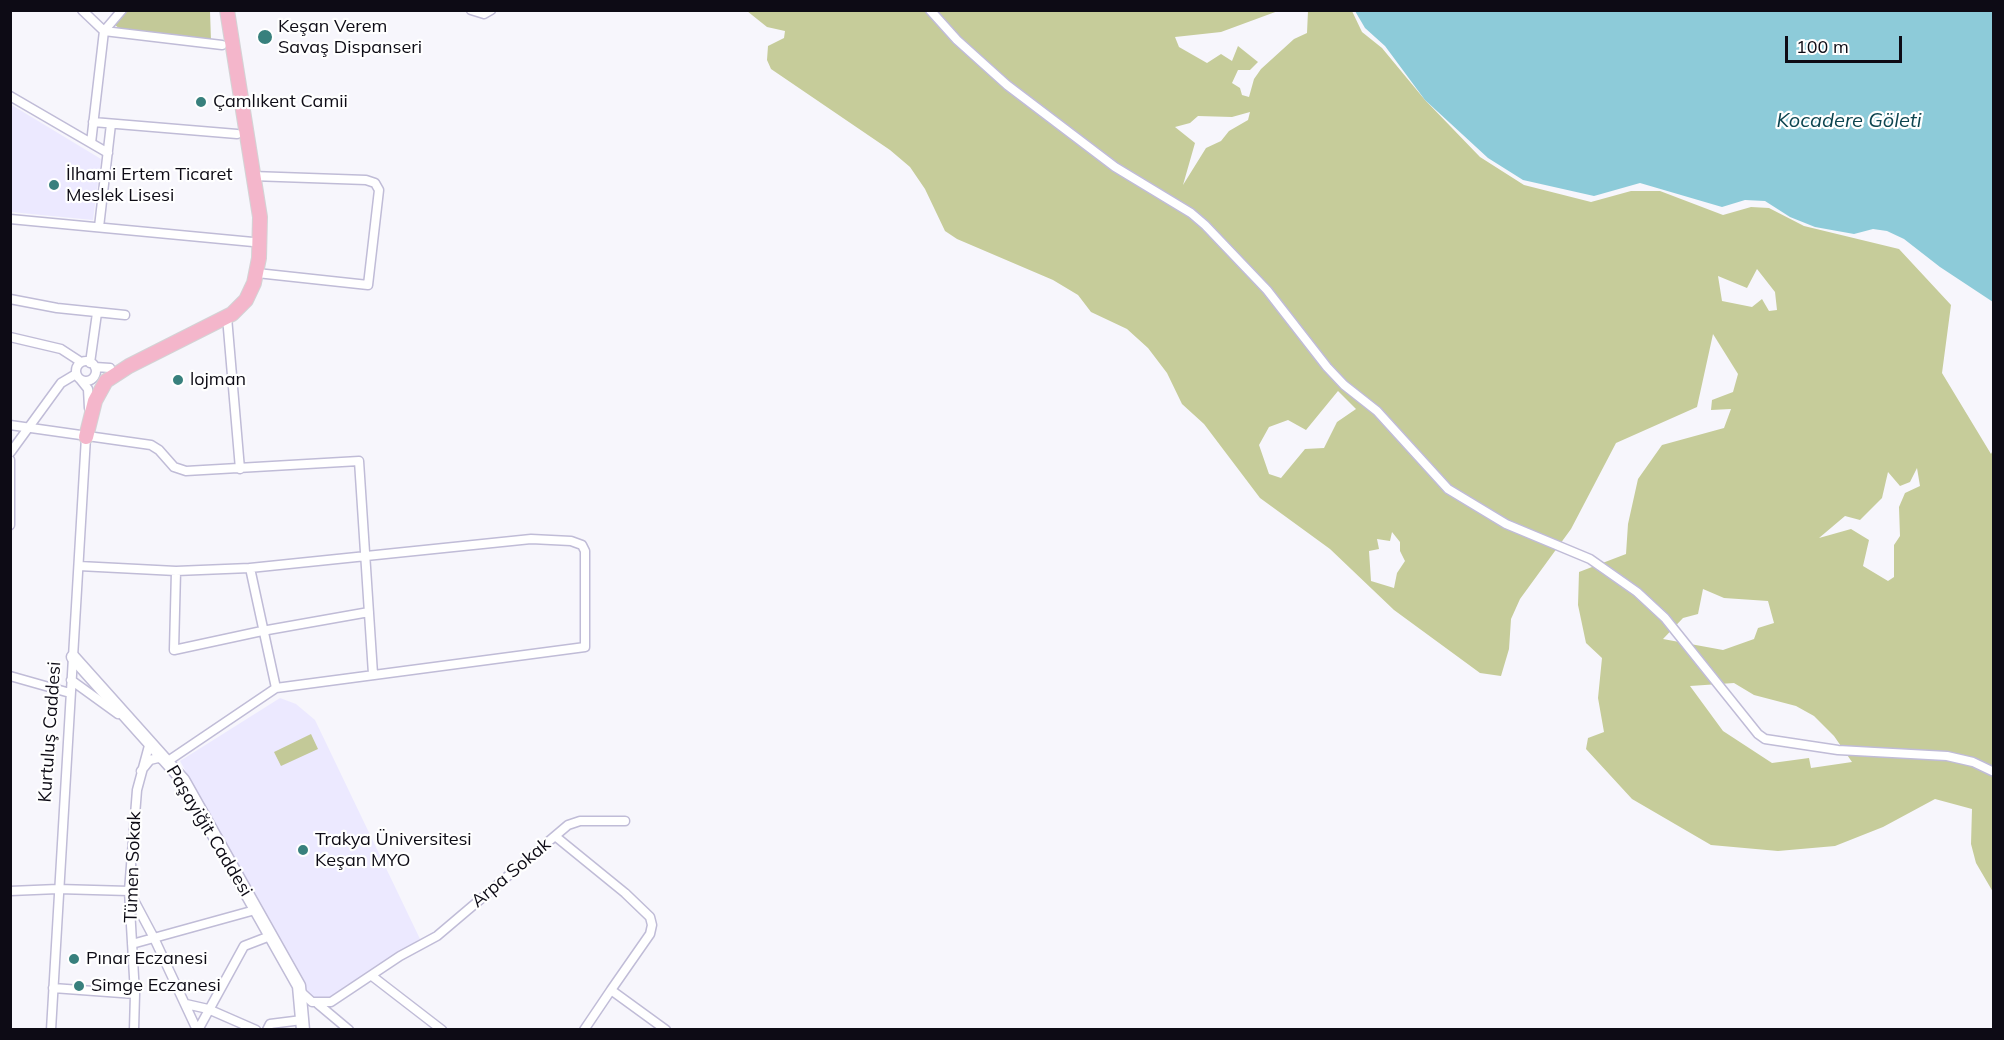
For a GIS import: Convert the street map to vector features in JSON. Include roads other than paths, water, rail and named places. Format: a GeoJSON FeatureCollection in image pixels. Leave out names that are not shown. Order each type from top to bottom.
{"type":"FeatureCollection","features":[{"type":"Feature","properties":{"kind":"main road","name":"Kurtuluş Caddesi"},"geometry":{"type":"LineString","coordinates":[[86,437],[89,408],[96,383],[110,368],[230,306],[246,282],[253,242],[252,214],[222,45],[218,10]]}},
{"type":"Feature","properties":{"kind":"main road","name":"Kurtuluş Caddesi"},"geometry":{"type":"LineString","coordinates":[[86,437],[98,393],[111,377],[227,317],[246,300],[256,273],[260,223],[226,10]]}},
{"type":"Feature","properties":{"kind":"main road","name":"Paşayiğit Caddesi"},"geometry":{"type":"LineString","coordinates":[[73,657],[168,761],[189,789],[298,986],[302,1021]]}},
{"type":"Feature","properties":{"kind":"street"},"geometry":{"type":"LineString","coordinates":[[82,10],[104,31],[222,45]]}},
{"type":"Feature","properties":{"kind":"street"},"geometry":{"type":"LineString","coordinates":[[91,143],[104,31],[122,10]]}},
{"type":"Feature","properties":{"kind":"street"},"geometry":{"type":"LineString","coordinates":[[471,10],[486,12]]}},
{"type":"Feature","properties":{"kind":"street"},"geometry":{"type":"LineString","coordinates":[[930,10],[957,40],[1007,85],[1082,139],[1115,167],[1191,213],[1228,246],[1267,290],[1327,368],[1344,386],[1377,411],[1448,489],[1506,524],[1590,559],[1637,592],[1665,618],[1758,734],[1765,739],[1838,750],[1947,756],[1973,762],[1994,772]]}},
{"type":"Feature","properties":{"kind":"street"},"geometry":{"type":"LineString","coordinates":[[10,96],[108,153]]}},
{"type":"Feature","properties":{"kind":"street"},"geometry":{"type":"LineString","coordinates":[[93,122],[237,134]]}},
{"type":"Feature","properties":{"kind":"street"},"geometry":{"type":"LineString","coordinates":[[99,227],[111,124]]}},
{"type":"Feature","properties":{"kind":"street"},"geometry":{"type":"LineString","coordinates":[[252,176],[366,180],[375,183],[379,190],[368,285],[256,273]]}},
{"type":"Feature","properties":{"kind":"street"},"geometry":{"type":"LineString","coordinates":[[10,219],[253,242]]}},
{"type":"Feature","properties":{"kind":"street"},"geometry":{"type":"LineString","coordinates":[[10,299],[97,313],[125,315]]}},
{"type":"Feature","properties":{"kind":"street"},"geometry":{"type":"LineString","coordinates":[[10,453],[61,383],[78,376],[92,379],[89,364],[97,313]]}},
{"type":"Feature","properties":{"kind":"street"},"geometry":{"type":"LineString","coordinates":[[227,317],[240,469]]}},
{"type":"Feature","properties":{"kind":"street"},"geometry":{"type":"LineString","coordinates":[[10,337],[61,349],[89,364],[110,368]]}},
{"type":"Feature","properties":{"kind":"street"},"geometry":{"type":"LineString","coordinates":[[89,364],[77,367],[78,376],[88,389],[89,408]]}},
{"type":"Feature","properties":{"kind":"street"},"geometry":{"type":"LineString","coordinates":[[10,425],[151,445],[180,470],[240,469],[359,461],[374,674]]}},
{"type":"Feature","properties":{"kind":"street","name":"Kurtuluş Caddesi"},"geometry":{"type":"LineString","coordinates":[[51,1029],[86,437]]}},
{"type":"Feature","properties":{"kind":"street"},"geometry":{"type":"LineString","coordinates":[[10,460],[10,525]]}},
{"type":"Feature","properties":{"kind":"street"},"geometry":{"type":"LineString","coordinates":[[79,566],[176,572],[250,568],[541,539],[577,542],[582,545],[585,556],[585,647],[276,688],[168,761],[153,759],[147,762],[141,771]]}},
{"type":"Feature","properties":{"kind":"street"},"geometry":{"type":"LineString","coordinates":[[250,568],[276,688]]}},
{"type":"Feature","properties":{"kind":"street"},"geometry":{"type":"LineString","coordinates":[[176,572],[174,650],[262,631],[369,612]]}},
{"type":"Feature","properties":{"kind":"street"},"geometry":{"type":"LineString","coordinates":[[10,676],[70,693]]}},
{"type":"Feature","properties":{"kind":"street"},"geometry":{"type":"LineString","coordinates":[[71,680],[140,730]]}},
{"type":"Feature","properties":{"kind":"street","name":"Tümen Sokak"},"geometry":{"type":"LineString","coordinates":[[134,1029],[135,994],[129,891],[136,797],[150,742]]}},
{"type":"Feature","properties":{"kind":"street"},"geometry":{"type":"LineString","coordinates":[[555,836],[568,825],[580,821],[625,821]]}},
{"type":"Feature","properties":{"kind":"street","name":"Arpa Sokak"},"geometry":{"type":"LineString","coordinates":[[315,1003],[331,1002],[400,956],[437,936],[555,836],[625,893],[651,920],[650,934],[611,990]]}},
{"type":"Feature","properties":{"kind":"street"},"geometry":{"type":"LineString","coordinates":[[10,891],[58,889],[129,891],[197,1029]]}},
{"type":"Feature","properties":{"kind":"street"},"geometry":{"type":"LineString","coordinates":[[132,944],[255,910]]}},
{"type":"Feature","properties":{"kind":"street"},"geometry":{"type":"LineString","coordinates":[[197,1029],[244,946],[270,936]]}},
{"type":"Feature","properties":{"kind":"street"},"geometry":{"type":"LineString","coordinates":[[372,976],[430,1026],[442,1029]]}},
{"type":"Feature","properties":{"kind":"street"},"geometry":{"type":"LineString","coordinates":[[298,986],[305,998],[349,1029]]}},
{"type":"Feature","properties":{"kind":"street"},"geometry":{"type":"LineString","coordinates":[[53,988],[135,994]]}},
{"type":"Feature","properties":{"kind":"street"},"geometry":{"type":"LineString","coordinates":[[584,1029],[611,990],[666,1029]]}},
{"type":"Feature","properties":{"kind":"street"},"geometry":{"type":"LineString","coordinates":[[267,1029],[270,1024],[302,1021],[304,1003],[315,1003]]}},
{"type":"Feature","properties":{"kind":"street"},"geometry":{"type":"LineString","coordinates":[[186,1004],[208,1009],[256,1029]]}},
{"type":"Feature","properties":{"kind":"water","name":"Kocadere Göleti"},"geometry":{"type":"Polygon","coordinates":[[[1355,11],[1993,11],[1993,302],[1940,267],[1904,239],[1887,231],[1873,229],[1854,234],[1815,227],[1790,217],[1765,201],[1745,200],[1722,207],[1640,183],[1594,196],[1523,180],[1488,158],[1425,100],[1385,46],[1365,28],[1355,11]]]}},
{"type":"Feature","properties":{"kind":"place","name":"Keşan Verem Savaş Dispanseri"},"geometry":{"type":"Point","coordinates":[265,37]}},
{"type":"Feature","properties":{"kind":"place","name":"Çamlıkent Camii"},"geometry":{"type":"Point","coordinates":[201,102]}},
{"type":"Feature","properties":{"kind":"place","name":"İlhami Ertem Ticaret Meslek Lisesi"},"geometry":{"type":"Point","coordinates":[54,185]}},
{"type":"Feature","properties":{"kind":"place","name":"lojman"},"geometry":{"type":"Point","coordinates":[178,380]}},
{"type":"Feature","properties":{"kind":"place","name":"Trakya Üniversitesi Keşan MYO"},"geometry":{"type":"Point","coordinates":[303,850]}},
{"type":"Feature","properties":{"kind":"place","name":"Pınar Eczanesi"},"geometry":{"type":"Point","coordinates":[74,959]}},
{"type":"Feature","properties":{"kind":"place","name":"Simge Eczanesi"},"geometry":{"type":"Point","coordinates":[79,986]}}]}
